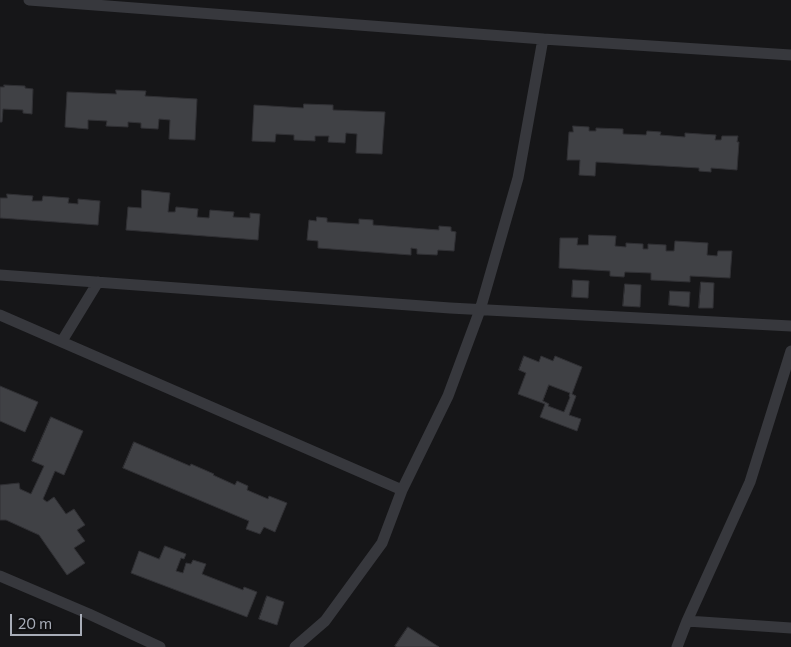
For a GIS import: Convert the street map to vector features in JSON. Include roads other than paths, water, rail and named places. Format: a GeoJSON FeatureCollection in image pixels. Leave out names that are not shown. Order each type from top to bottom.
{"type":"FeatureCollection","features":[{"type":"Feature","properties":{"kind":"lane"},"geometry":{"type":"LineString","coordinates":[[29,0],[543,40],[791,55]]}},
{"type":"Feature","properties":{"kind":"lane"},"geometry":{"type":"LineString","coordinates":[[295,647],[325,621],[382,543],[402,490],[448,396],[480,310],[518,178],[543,40]]}},
{"type":"Feature","properties":{"kind":"lane"},"geometry":{"type":"LineString","coordinates":[[0,275],[480,310],[791,326]]}},
{"type":"Feature","properties":{"kind":"lane"},"geometry":{"type":"LineString","coordinates":[[62,341],[98,282]]}},
{"type":"Feature","properties":{"kind":"lane"},"geometry":{"type":"LineString","coordinates":[[0,315],[402,490]]}},
{"type":"Feature","properties":{"kind":"lane"},"geometry":{"type":"LineString","coordinates":[[678,647],[687,622],[750,482],[791,351]]}},
{"type":"Feature","properties":{"kind":"lane"},"geometry":{"type":"LineString","coordinates":[[0,576],[160,647]]}},
{"type":"Feature","properties":{"kind":"lane"},"geometry":{"type":"LineString","coordinates":[[687,622],[791,628]]}}]}
